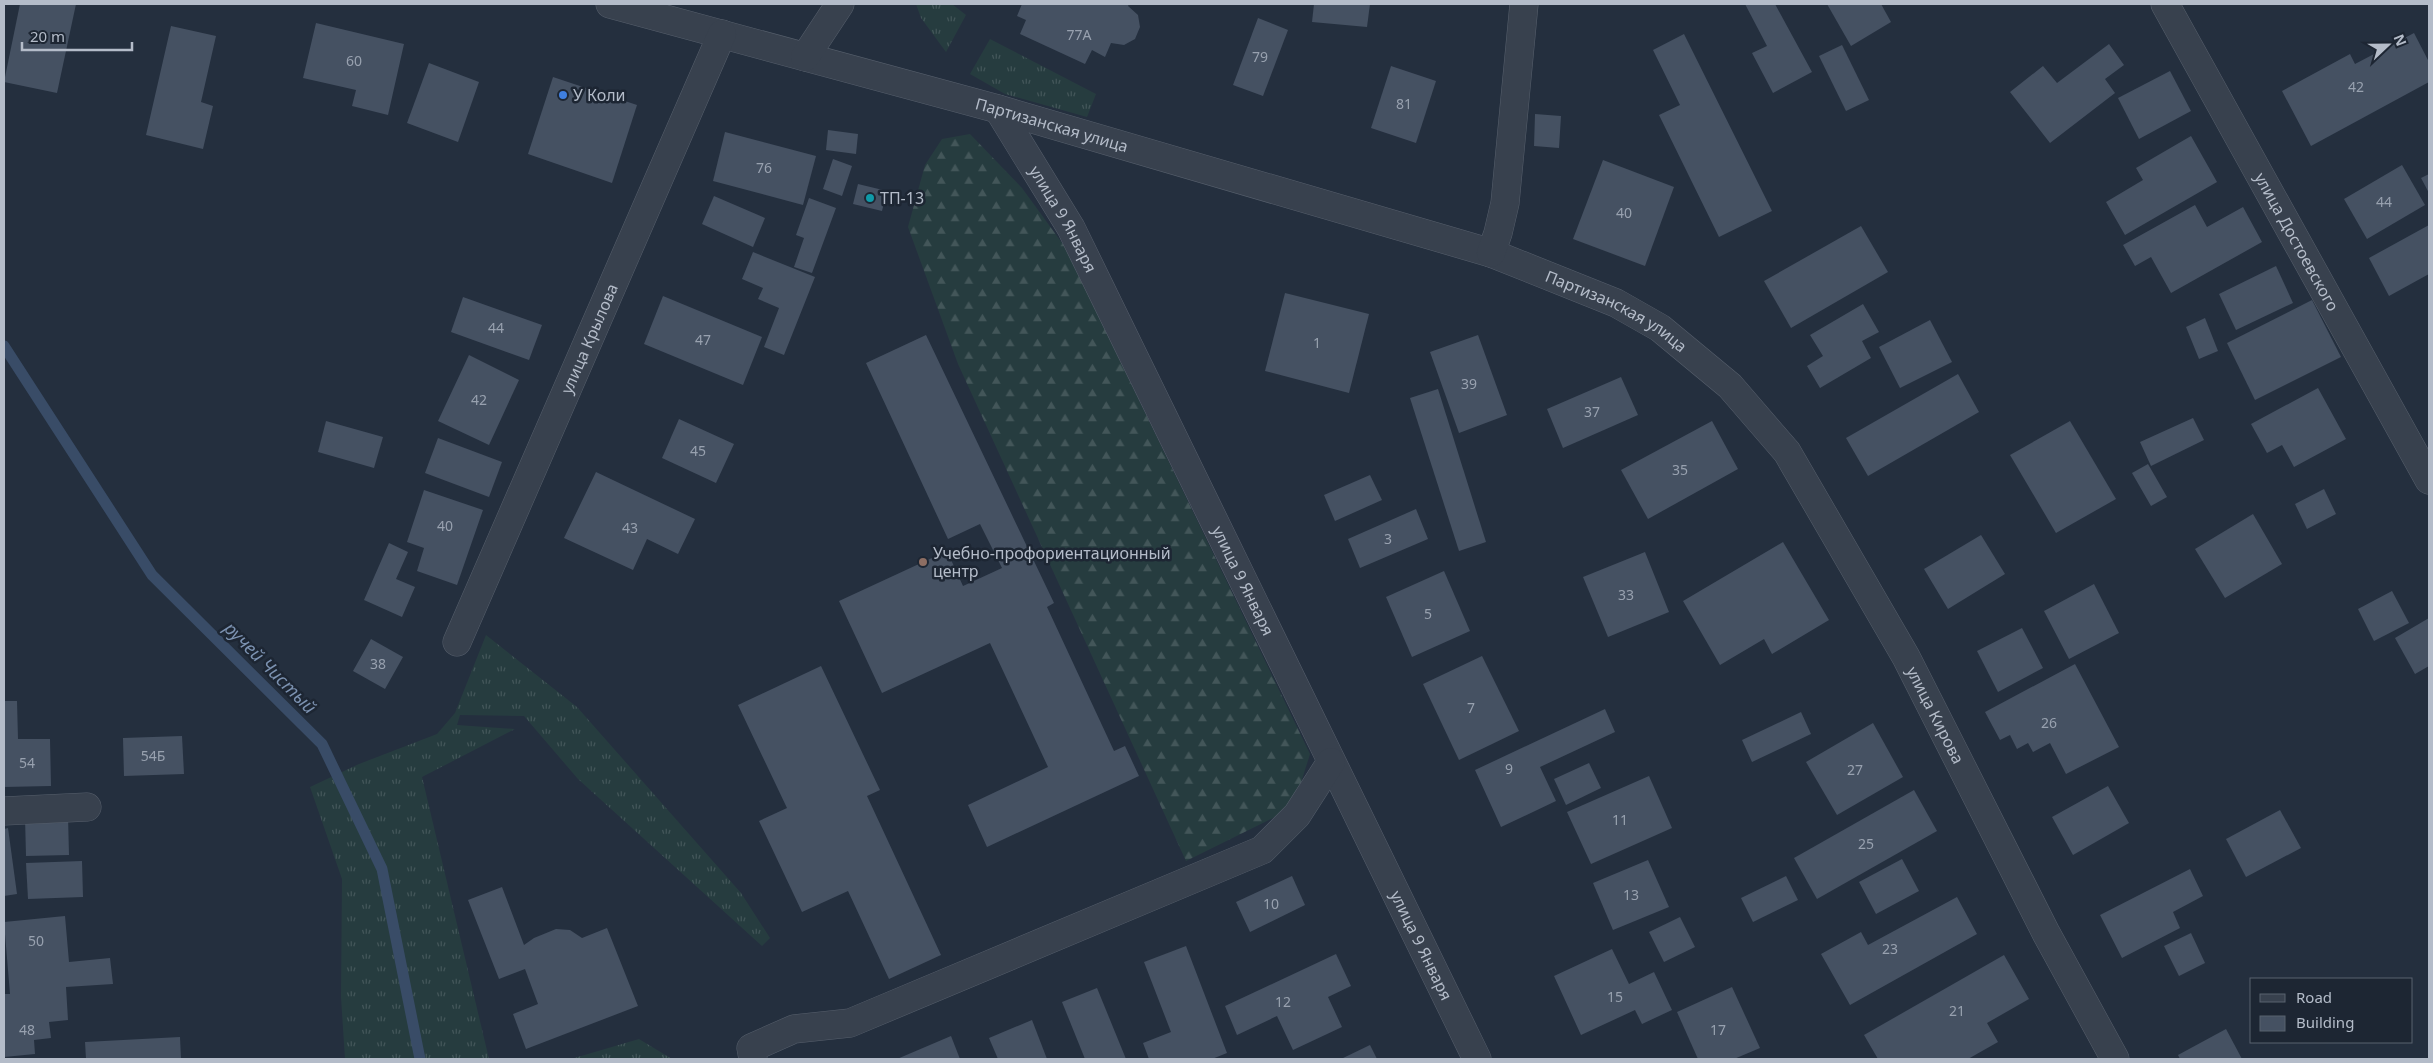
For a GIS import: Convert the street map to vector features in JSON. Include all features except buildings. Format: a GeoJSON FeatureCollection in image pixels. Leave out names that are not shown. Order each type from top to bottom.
{"type":"FeatureCollection","features":[{"type":"Feature","properties":{"kind":"street","name":"Партизанская улица"},"geometry":{"type":"LineString","coordinates":[[610,4],[998,109],[1491,253],[1623,307],[1660,328],[1730,386]]}},
{"type":"Feature","properties":{"kind":"street"},"geometry":{"type":"LineString","coordinates":[[806,57],[840,4]]}},
{"type":"Feature","properties":{"kind":"street","name":"улица Достоевского"},"geometry":{"type":"LineString","coordinates":[[2165,4],[2429,480]]}},
{"type":"Feature","properties":{"kind":"street"},"geometry":{"type":"LineString","coordinates":[[1491,253],[1505,204],[1528,6]]}},
{"type":"Feature","properties":{"kind":"street","name":"улица Крылова"},"geometry":{"type":"LineString","coordinates":[[457,642],[722,34]]}},
{"type":"Feature","properties":{"kind":"street","name":"улица 9 Января"},"geometry":{"type":"LineString","coordinates":[[998,109],[1071,228],[1477,1059]]}},
{"type":"Feature","properties":{"kind":"street","name":"улица Кирова"},"geometry":{"type":"LineString","coordinates":[[1730,386],[1787,452],[1906,657],[2046,933],[2115,1059]]}},
{"type":"Feature","properties":{"kind":"street"},"geometry":{"type":"LineString","coordinates":[[752,1054],[794,1030],[850,1023],[1262,850],[1297,815],[1331,762]]}},
{"type":"Feature","properties":{"kind":"street"},"geometry":{"type":"LineString","coordinates":[[4,811],[87,807]]}},
{"type":"Feature","properties":{"kind":"green space"},"geometry":{"type":"Polygon","coordinates":[[[916,4],[952,4],[966,15],[946,52],[921,18],[916,4]]]}},
{"type":"Feature","properties":{"kind":"green space"},"geometry":{"type":"Polygon","coordinates":[[[990,39],[1096,94],[1087,117],[1005,94],[970,74],[990,39]]]}},
{"type":"Feature","properties":{"kind":"green space"},"geometry":{"type":"Polygon","coordinates":[[[970,134],[1022,188],[1065,247],[1310,754],[1293,808],[1186,861],[958,364],[908,227],[925,165],[942,139],[970,134]]]}},
{"type":"Feature","properties":{"kind":"green space"},"geometry":{"type":"Polygon","coordinates":[[[486,635],[577,707],[741,893],[770,938],[762,946],[578,779],[524,716],[460,715],[457,725],[515,729],[422,777],[489,1059],[345,1059],[341,997],[342,879],[310,787],[359,764],[437,734],[455,713],[486,635]]]}},
{"type":"Feature","properties":{"kind":"green space"},"geometry":{"type":"Polygon","coordinates":[[[639,1039],[672,1059],[571,1059],[639,1039]]]}},
{"type":"Feature","properties":{"kind":"waterway","name":"ручей Чистый"},"geometry":{"type":"LineString","coordinates":[[4,346],[152,575],[322,744],[382,869],[420,1059]]}},
{"type":"Feature","properties":{"kind":"place","name":"У Коли"},"geometry":{"type":"Point","coordinates":[563,95]}},
{"type":"Feature","properties":{"kind":"place","name":"ТП-13"},"geometry":{"type":"Point","coordinates":[870,198]}},
{"type":"Feature","properties":{"kind":"place","name":"Учебно-профориентационный центр"},"geometry":{"type":"Point","coordinates":[923,562]}}]}
